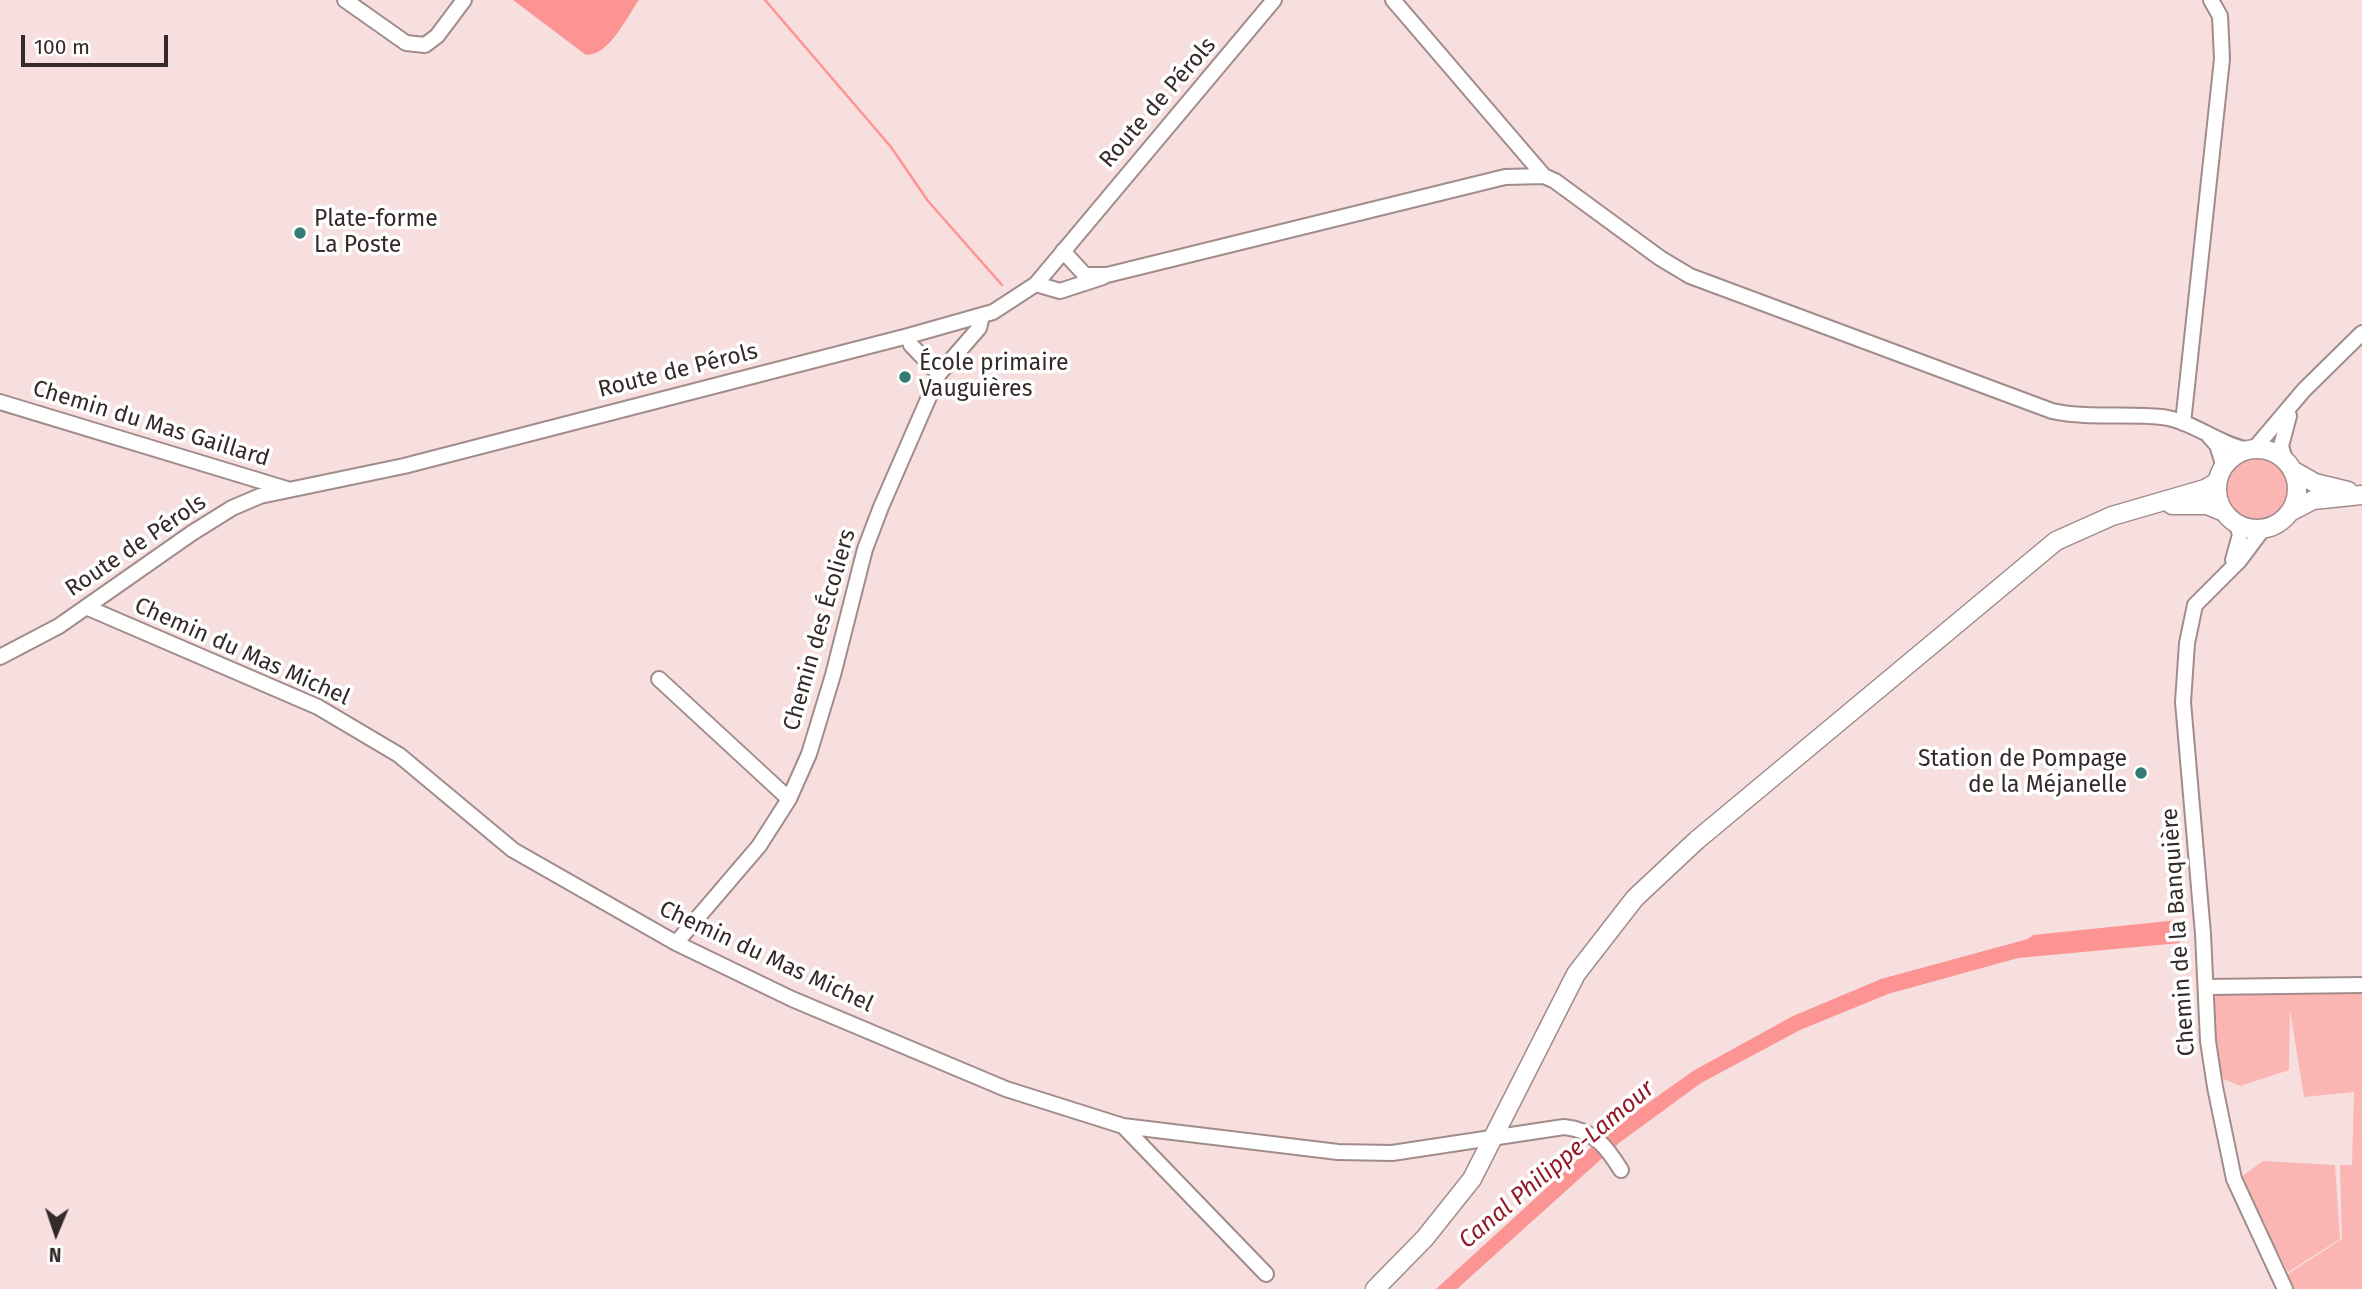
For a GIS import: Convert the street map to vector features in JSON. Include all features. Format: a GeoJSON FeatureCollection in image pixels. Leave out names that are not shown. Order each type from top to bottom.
{"type":"FeatureCollection","features":[{"type":"Feature","properties":{"kind":"main road"},"geometry":{"type":"LineString","coordinates":[[1375,1289],[1455,1203],[1493,1137],[1576,974],[1635,898],[1697,840],[2029,561],[2081,528],[2205,489],[2221,475],[2231,459],[2252,449],[2266,450],[2315,483],[2362,494]]}},
{"type":"Feature","properties":{"kind":"main road"},"geometry":{"type":"LineString","coordinates":[[2289,465],[2297,491],[2290,512]]}},
{"type":"Feature","properties":{"kind":"main road"},"geometry":{"type":"LineString","coordinates":[[2221,475],[2217,493],[2231,518]]}},
{"type":"Feature","properties":{"kind":"main road"},"geometry":{"type":"LineString","coordinates":[[2144,507],[2207,505],[2231,518],[2263,529],[2283,520],[2290,512],[2313,500],[2362,494]]}},
{"type":"Feature","properties":{"kind":"street"},"geometry":{"type":"LineString","coordinates":[[345,0],[406,43],[425,45],[437,36],[464,0]]}},
{"type":"Feature","properties":{"kind":"street","name":"Route de Pérols"},"geometry":{"type":"LineString","coordinates":[[0,657],[58,626],[232,508],[260,496],[404,466],[908,336],[982,316],[1010,303],[1036,284],[1275,0]]}},
{"type":"Feature","properties":{"kind":"street"},"geometry":{"type":"LineString","coordinates":[[1393,0],[1544,176],[1660,258],[1702,281],[2052,411],[2100,417],[2163,417],[2183,423],[2234,447],[2252,449],[2304,390],[2362,333]]}},
{"type":"Feature","properties":{"kind":"street"},"geometry":{"type":"LineString","coordinates":[[2183,423],[2222,59],[2220,16],[2211,0]]}},
{"type":"Feature","properties":{"kind":"street"},"geometry":{"type":"LineString","coordinates":[[1036,284],[1060,291],[1088,284],[1107,275],[1505,177],[1544,176]]}},
{"type":"Feature","properties":{"kind":"street"},"geometry":{"type":"LineString","coordinates":[[1063,251],[1085,275],[1107,275]]}},
{"type":"Feature","properties":{"kind":"street","name":"Chemin des Écoliers"},"geometry":{"type":"LineString","coordinates":[[676,943],[759,846],[789,799],[809,754],[833,675],[865,549],[939,374],[979,328],[982,316]]}},
{"type":"Feature","properties":{"kind":"street"},"geometry":{"type":"LineString","coordinates":[[908,336],[911,345],[939,374]]}},
{"type":"Feature","properties":{"kind":"street"},"geometry":{"type":"LineString","coordinates":[[2289,465],[2281,446],[2283,431],[2304,390]]}},
{"type":"Feature","properties":{"kind":"street","name":"Chemin du Mas Gaillard"},"geometry":{"type":"LineString","coordinates":[[0,402],[288,489]]}},
{"type":"Feature","properties":{"kind":"street"},"geometry":{"type":"LineString","coordinates":[[2206,433],[2217,445],[2221,475]]}},
{"type":"Feature","properties":{"kind":"street","name":"Chemin de la Banquière"},"geometry":{"type":"LineString","coordinates":[[2225,572],[2239,545],[2231,518]]}},
{"type":"Feature","properties":{"kind":"street","name":"Chemin de la Banquière"},"geometry":{"type":"LineString","coordinates":[[2263,529],[2239,561],[2225,572],[2195,605],[2190,618],[2183,702],[2208,1041],[2234,1179],[2285,1289]]}},
{"type":"Feature","properties":{"kind":"street","name":"Chemin du Mas Michel"},"geometry":{"type":"LineString","coordinates":[[86,607],[318,707],[399,755],[513,850],[676,943],[792,999],[1006,1089],[1123,1126],[1338,1153],[1392,1153],[1564,1127],[1584,1129],[1595,1136],[1621,1170]]}},
{"type":"Feature","properties":{"kind":"street"},"geometry":{"type":"LineString","coordinates":[[659,679],[789,799]]}},
{"type":"Feature","properties":{"kind":"street"},"geometry":{"type":"LineString","coordinates":[[2206,988],[2362,985]]}},
{"type":"Feature","properties":{"kind":"street"},"geometry":{"type":"LineString","coordinates":[[1123,1126],[1266,1275]]}},
{"type":"Feature","properties":{"kind":"shaded area"},"geometry":{"type":"Polygon","coordinates":[[[513,0],[639,0],[610,42],[603,49],[586,55],[513,0]]]}},
{"type":"Feature","properties":{"kind":"shaded area"},"geometry":{"type":"Polygon","coordinates":[[[2251,459],[2263,459],[2279,468],[2286,478],[2286,502],[2279,512],[2263,521],[2251,521],[2240,516],[2231,507],[2226,496],[2226,484],[2231,473],[2240,464],[2251,459]]]}},
{"type":"Feature","properties":{"kind":"shaded area"},"geometry":{"type":"Polygon","coordinates":[[[2178,920],[2180,943],[2018,958],[1888,994],[1800,1030],[1701,1083],[1619,1143],[1457,1289],[1436,1289],[1610,1130],[1693,1071],[1793,1016],[1881,979],[2028,939],[2033,935],[2178,920]]]}},
{"type":"Feature","properties":{"kind":"shaded area"},"geometry":{"type":"Polygon","coordinates":[[[2362,988],[2362,1289],[2276,1289],[2280,1267],[2288,1274],[2342,1239],[2340,1165],[2352,1165],[2354,1092],[2304,1097],[2290,1010],[2289,1070],[2240,1086],[2214,1075],[2212,994],[2362,988]]]}},
{"type":"Feature","properties":{"kind":"shaded area"},"geometry":{"type":"Polygon","coordinates":[[[2263,1161],[2335,1165],[2340,1239],[2288,1272],[2238,1179],[2263,1161]]]}},
{"type":"Feature","properties":{"kind":"waterway"},"geometry":{"type":"LineString","coordinates":[[765,0],[891,147],[928,201],[1002,285]]}},
{"type":"Feature","properties":{"kind":"place","name":"Plate-forme La Poste"},"geometry":{"type":"Point","coordinates":[300,233]}},
{"type":"Feature","properties":{"kind":"place","name":"École primaire Vauguières"},"geometry":{"type":"Point","coordinates":[905,377]}},
{"type":"Feature","properties":{"kind":"place","name":"Station de Pompage de la Méjanelle"},"geometry":{"type":"Point","coordinates":[2141,773]}},
{"type":"Feature","properties":{"kind":"water label","name":"Canal Philippe-Lamour"},"geometry":{"type":"Point","coordinates":[1557,1165]}}]}
